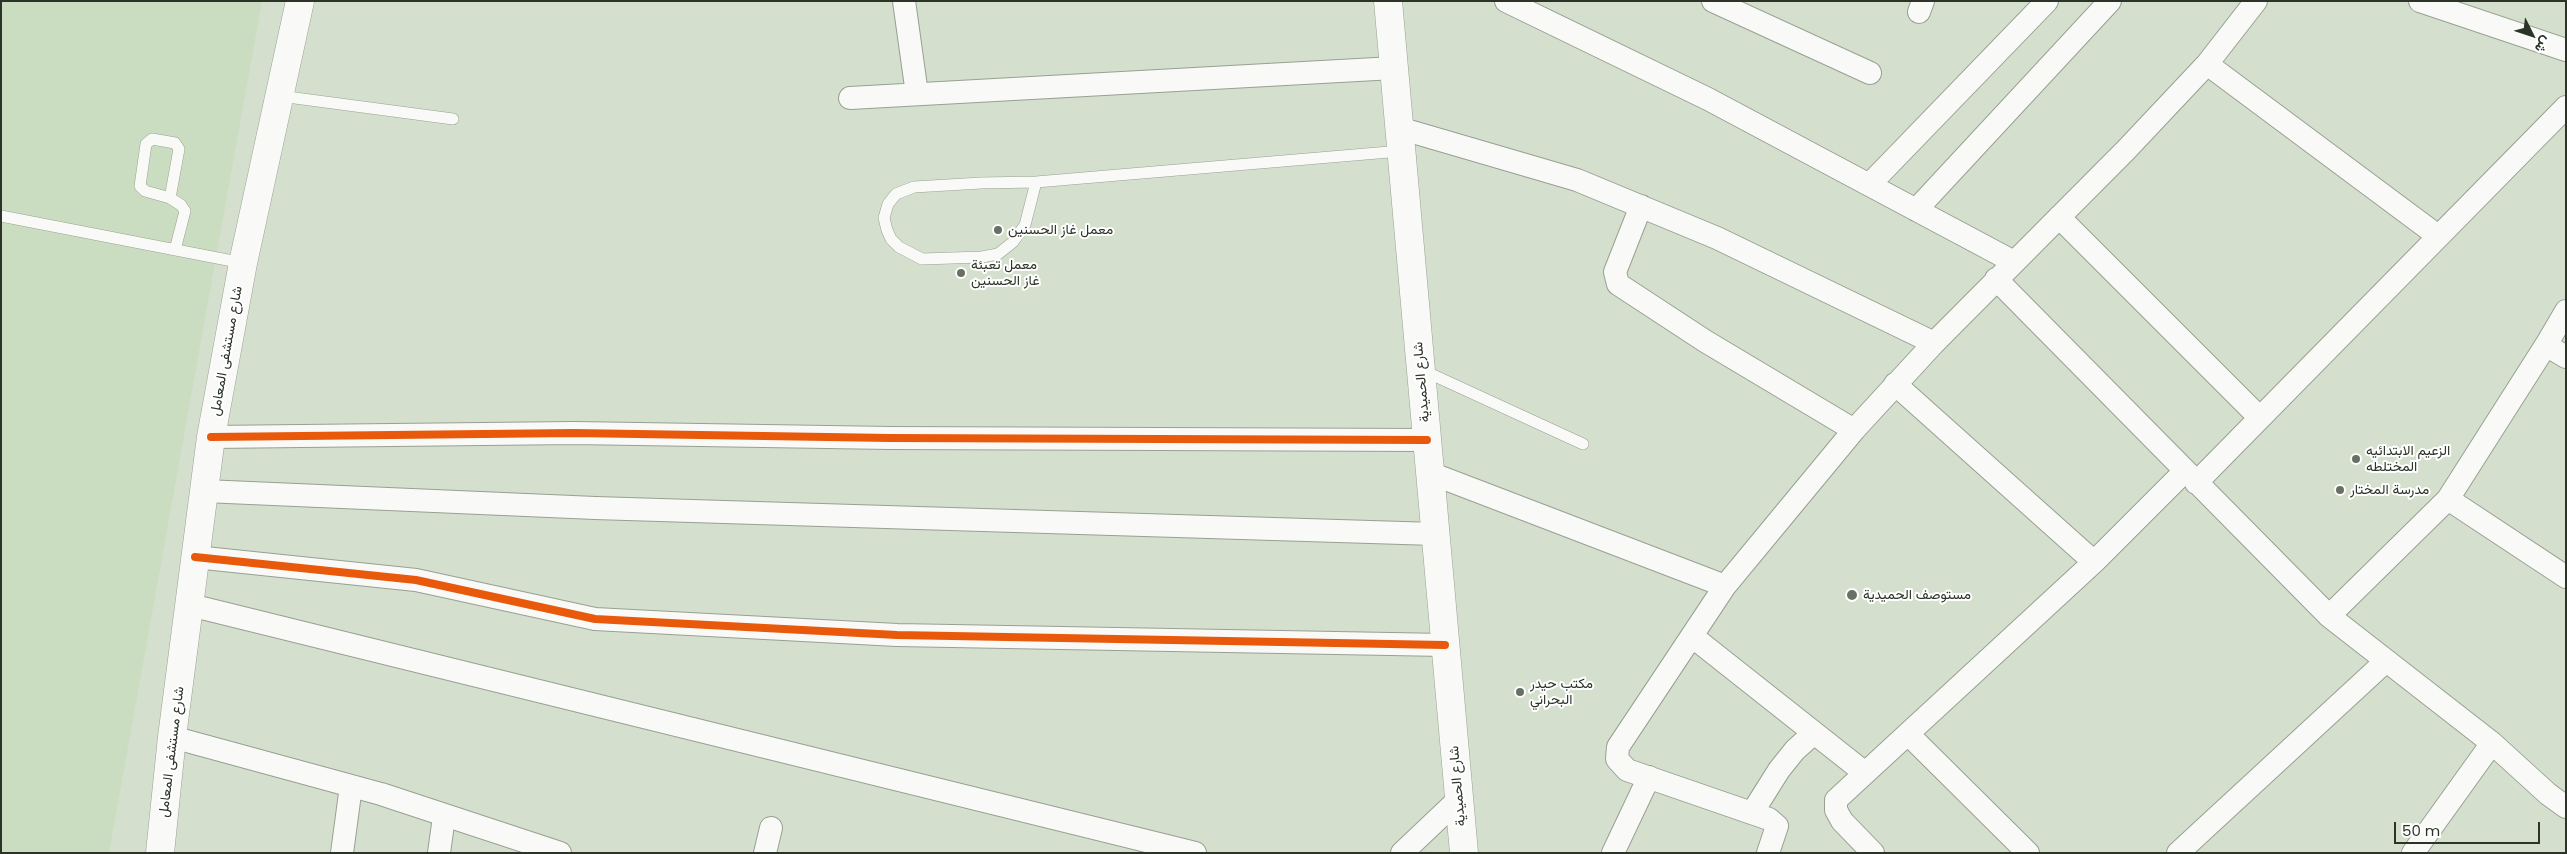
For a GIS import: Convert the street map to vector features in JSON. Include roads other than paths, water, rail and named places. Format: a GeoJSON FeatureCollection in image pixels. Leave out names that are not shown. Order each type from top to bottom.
{"type":"FeatureCollection","features":[{"type":"Feature","properties":{"kind":"main road","name":"شارع مستشفى المعامل"},"geometry":{"type":"LineString","coordinates":[[160,853],[172,737],[212,436],[243,263],[300,1]]}},
{"type":"Feature","properties":{"kind":"main road","name":"شارع الحميدية"},"geometry":{"type":"LineString","coordinates":[[1388,1],[1464,853]]}},
{"type":"Feature","properties":{"kind":"street"},"geometry":{"type":"LineString","coordinates":[[904,1],[917,94]]}},
{"type":"Feature","properties":{"kind":"street"},"geometry":{"type":"LineString","coordinates":[[1713,1],[1870,73]]}},
{"type":"Feature","properties":{"kind":"street"},"geometry":{"type":"LineString","coordinates":[[1869,185],[2047,1]]}},
{"type":"Feature","properties":{"kind":"street"},"geometry":{"type":"LineString","coordinates":[[1916,210],[2110,1]]}},
{"type":"Feature","properties":{"kind":"street"},"geometry":{"type":"LineString","coordinates":[[1768,853],[1777,826],[1769,819],[1627,770],[1616,759],[1618,747],[1693,637],[1725,586],[1854,430],[1934,343],[2207,64],[2256,1]]}},
{"type":"Feature","properties":{"kind":"street"},"geometry":{"type":"LineString","coordinates":[[2420,1],[2566,50]]}},
{"type":"Feature","properties":{"kind":"street"},"geometry":{"type":"LineString","coordinates":[[1509,2],[1708,98],[2014,262]]}},
{"type":"Feature","properties":{"kind":"street"},"geometry":{"type":"LineString","coordinates":[[2207,64],[2438,236]]}},
{"type":"Feature","properties":{"kind":"street"},"geometry":{"type":"LineString","coordinates":[[850,98],[1394,68]]}},
{"type":"Feature","properties":{"kind":"street"},"geometry":{"type":"LineString","coordinates":[[1873,853],[1842,821],[1836,810],[1836,800],[2094,562],[2260,418],[2566,107]]}},
{"type":"Feature","properties":{"kind":"street"},"geometry":{"type":"LineString","coordinates":[[1400,139],[1577,180],[1717,238],[1934,343]]}},
{"type":"Feature","properties":{"kind":"street"},"geometry":{"type":"LineString","coordinates":[[1641,206],[1615,272],[1618,284],[1705,340],[1854,430]]}},
{"type":"Feature","properties":{"kind":"street"},"geometry":{"type":"LineString","coordinates":[[2059,217],[2260,418]]}},
{"type":"Feature","properties":{"kind":"street"},"geometry":{"type":"LineString","coordinates":[[1996,279],[2329,616],[2492,743],[2548,794],[2566,807]]}},
{"type":"Feature","properties":{"kind":"street"},"geometry":{"type":"LineString","coordinates":[[2329,616],[2448,498],[2566,311]]}},
{"type":"Feature","properties":{"kind":"street"},"geometry":{"type":"LineString","coordinates":[[2546,345],[2566,357]]}},
{"type":"Feature","properties":{"kind":"street"},"geometry":{"type":"LineString","coordinates":[[1895,384],[2094,562]]}},
{"type":"Feature","properties":{"kind":"street"},"geometry":{"type":"LineString","coordinates":[[212,436],[574,433],[890,438],[1427,440]]}},
{"type":"Feature","properties":{"kind":"street"},"geometry":{"type":"LineString","coordinates":[[1430,473],[1725,586]]}},
{"type":"Feature","properties":{"kind":"street"},"geometry":{"type":"LineString","coordinates":[[204,491],[595,508],[1435,534]]}},
{"type":"Feature","properties":{"kind":"street"},"geometry":{"type":"LineString","coordinates":[[2448,498],[2566,577]]}},
{"type":"Feature","properties":{"kind":"street"},"geometry":{"type":"LineString","coordinates":[[195,557],[416,580],[596,619],[897,635],[1446,645]]}},
{"type":"Feature","properties":{"kind":"street"},"geometry":{"type":"LineString","coordinates":[[190,605],[1195,853]]}},
{"type":"Feature","properties":{"kind":"street"},"geometry":{"type":"LineString","coordinates":[[1693,637],[1865,773]]}},
{"type":"Feature","properties":{"kind":"street"},"geometry":{"type":"LineString","coordinates":[[2178,853],[2386,660]]}},
{"type":"Feature","properties":{"kind":"street"},"geometry":{"type":"LineString","coordinates":[[1752,813],[1778,770],[1795,750],[1814,733]]}},
{"type":"Feature","properties":{"kind":"street"},"geometry":{"type":"LineString","coordinates":[[1908,734],[2028,853]]}},
{"type":"Feature","properties":{"kind":"street"},"geometry":{"type":"LineString","coordinates":[[172,737],[351,786],[560,853]]}},
{"type":"Feature","properties":{"kind":"street"},"geometry":{"type":"LineString","coordinates":[[2413,853],[2492,743]]}},
{"type":"Feature","properties":{"kind":"street"},"geometry":{"type":"LineString","coordinates":[[1613,853],[1649,778]]}},
{"type":"Feature","properties":{"kind":"street"},"geometry":{"type":"LineString","coordinates":[[342,853],[351,786]]}},
{"type":"Feature","properties":{"kind":"street"},"geometry":{"type":"LineString","coordinates":[[1402,853],[1459,800]]}},
{"type":"Feature","properties":{"kind":"street"},"geometry":{"type":"LineString","coordinates":[[440,853],[444,816]]}},
{"type":"Feature","properties":{"kind":"street"},"geometry":{"type":"LineString","coordinates":[[765,853],[771,828]]}},
{"type":"Feature","properties":{"kind":"lane"},"geometry":{"type":"LineString","coordinates":[[280,96],[453,120]]}},
{"type":"Feature","properties":{"kind":"lane"},"geometry":{"type":"LineString","coordinates":[[170,198],[180,149],[174,142],[152,139],[146,144],[140,186],[145,191],[170,198],[181,205],[185,211],[175,250]]}},
{"type":"Feature","properties":{"kind":"lane"},"geometry":{"type":"LineString","coordinates":[[1036,182],[1025,225],[1013,242],[998,254],[982,257],[922,259],[899,247],[891,239],[887,230],[884,218],[888,204],[896,194],[914,187],[1036,182],[1400,139]]}},
{"type":"Feature","properties":{"kind":"lane"},"geometry":{"type":"LineString","coordinates":[[1,216],[243,263]]}},
{"type":"Feature","properties":{"kind":"lane"},"geometry":{"type":"LineString","coordinates":[[1421,369],[1583,444]]}},
{"type":"Feature","properties":{"kind":"place","name":"معمل غاز الحسنين"},"geometry":{"type":"Point","coordinates":[998,230]}},
{"type":"Feature","properties":{"kind":"place","name":"معمل تعبئة غاز الحسنين"},"geometry":{"type":"Point","coordinates":[961,273]}},
{"type":"Feature","properties":{"kind":"place","name":"الزعيم الابتدائيه المختلطه"},"geometry":{"type":"Point","coordinates":[2356,459]}},
{"type":"Feature","properties":{"kind":"place","name":"مدرسة المختار"},"geometry":{"type":"Point","coordinates":[2340,490]}},
{"type":"Feature","properties":{"kind":"place","name":"مستوصف الحميدية"},"geometry":{"type":"Point","coordinates":[1852,595]}},
{"type":"Feature","properties":{"kind":"place","name":"مكتب حيدر البحراني"},"geometry":{"type":"Point","coordinates":[1520,692]}}]}
